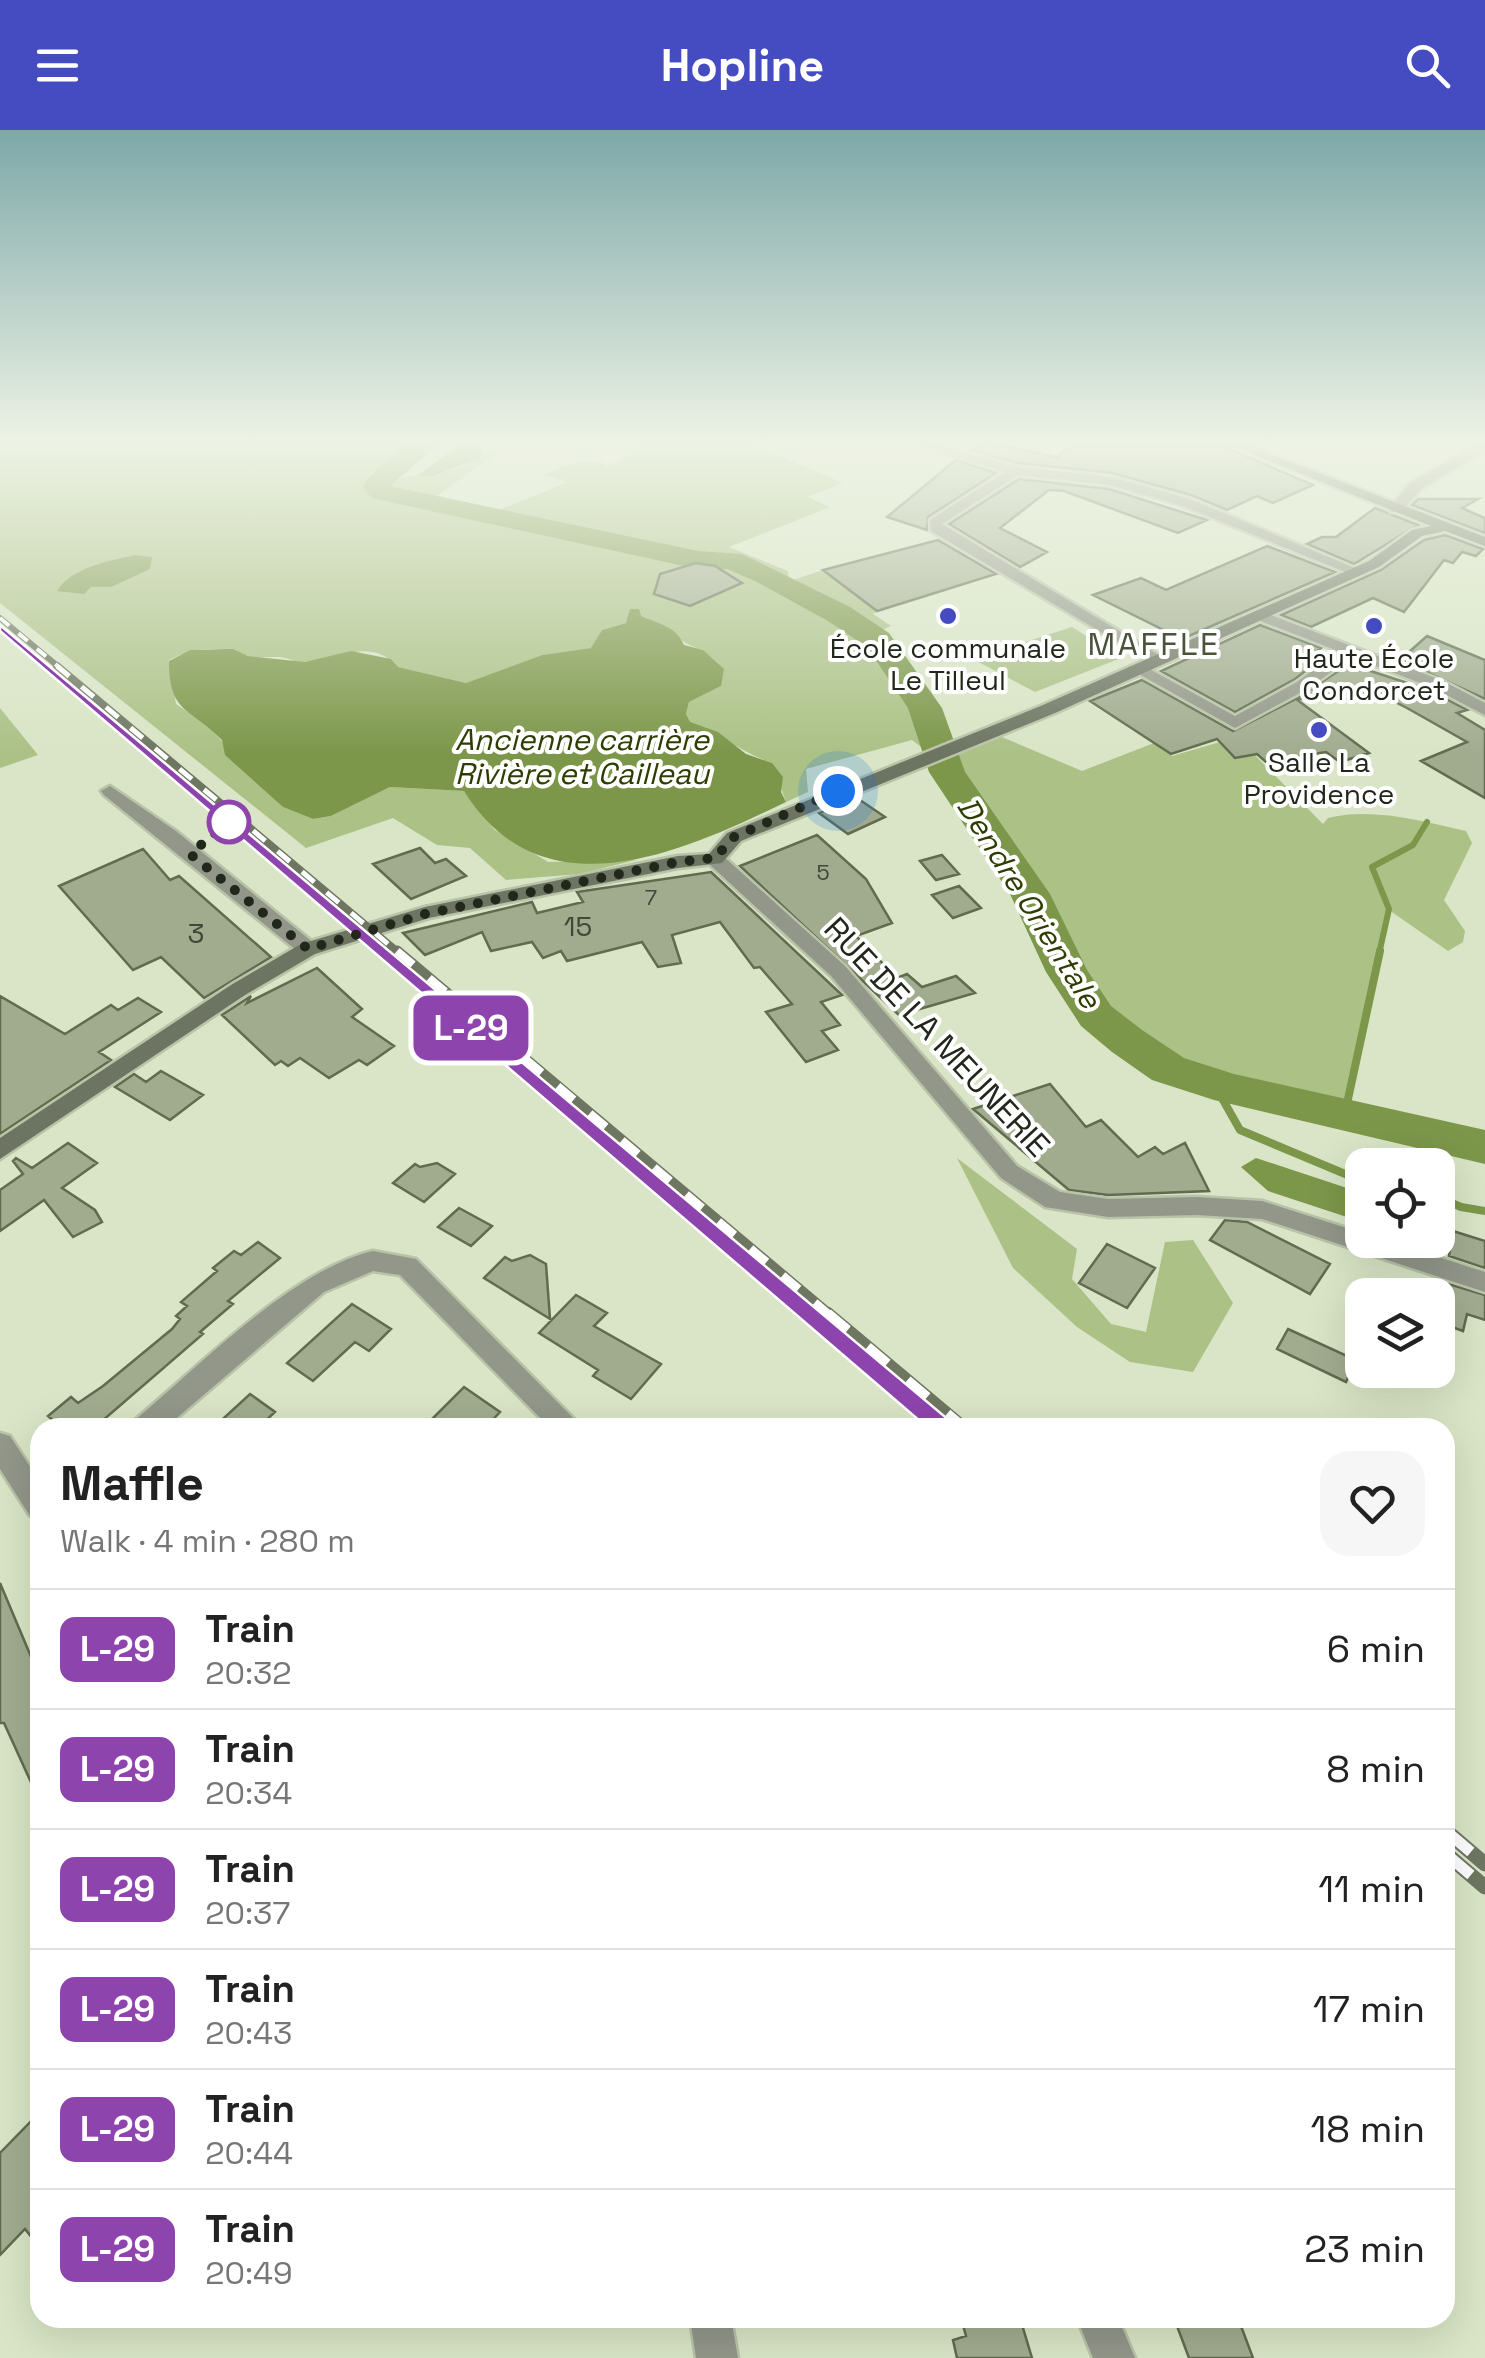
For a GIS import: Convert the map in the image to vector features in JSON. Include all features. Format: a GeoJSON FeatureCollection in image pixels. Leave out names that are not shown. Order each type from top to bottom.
{"type":"FeatureCollection","features":[{"type":"Feature","properties":{"kind":"street"},"geometry":{"type":"LineString","coordinates":[[966,546],[1159,660]]}},
{"type":"Feature","properties":{"kind":"street"},"geometry":{"type":"LineString","coordinates":[[1293,546],[1355,571]]}},
{"type":"Feature","properties":{"kind":"street"},"geometry":{"type":"LineString","coordinates":[[0,1150],[238,990],[308,949],[425,914],[678,862],[715,858],[734,837],[880,773],[959,746],[1059,704],[1388,557],[1398,546]]}},
{"type":"Feature","properties":{"kind":"street"},"geometry":{"type":"LineString","coordinates":[[1258,615],[1437,684],[1485,710]]}},
{"type":"Feature","properties":{"kind":"street"},"geometry":{"type":"LineString","coordinates":[[1138,669],[1235,723],[1303,685],[1349,651]]}},
{"type":"Feature","properties":{"kind":"street"},"geometry":{"type":"LineString","coordinates":[[110,791],[169,834],[308,949]]}},
{"type":"Feature","properties":{"kind":"street","name":"RUE DE LA MEUNERIE"},"geometry":{"type":"LineString","coordinates":[[715,858],[838,971],[1009,1172],[1054,1200],[1108,1208],[1197,1206],[1262,1210],[1485,1282]]}},
{"type":"Feature","properties":{"kind":"street"},"geometry":{"type":"LineString","coordinates":[[156,1418],[315,1286],[352,1266],[373,1262],[406,1266],[559,1418]]}},
{"type":"Feature","properties":{"kind":"street"},"geometry":{"type":"LineString","coordinates":[[0,1445],[30,1490]]}},
{"type":"Feature","properties":{"kind":"street"},"geometry":{"type":"LineString","coordinates":[[712,2328],[716,2358]]}},
{"type":"Feature","properties":{"kind":"street"},"geometry":{"type":"LineString","coordinates":[[1102,2328],[1114,2358]]}},
{"type":"Feature","properties":{"kind":"shaded area"},"geometry":{"type":"Polygon","coordinates":[[[0,546],[732,546],[788,571],[790,587],[878,640],[925,708],[935,743],[924,749],[912,740],[806,769],[808,792],[786,802],[772,763],[690,723],[686,714],[689,702],[721,686],[703,650],[652,621],[630,615],[626,623],[602,630],[592,648],[542,655],[466,683],[397,667],[377,653],[365,651],[297,663],[210,649],[169,660],[176,704],[207,725],[283,807],[313,819],[331,816],[390,787],[464,791],[495,830],[548,862],[636,860],[579,874],[506,880],[470,848],[437,845],[393,818],[306,848],[0,603],[0,546]]]}},
{"type":"Feature","properties":{"kind":"shaded area"},"geometry":{"type":"Polygon","coordinates":[[[823,570],[891,626],[882,630],[793,580],[823,570]]]}},
{"type":"Feature","properties":{"kind":"shaded area"},"geometry":{"type":"Polygon","coordinates":[[[1072,627],[1121,658],[1035,692],[973,659],[1072,627]]]}},
{"type":"Feature","properties":{"kind":"shaded area"},"geometry":{"type":"Polygon","coordinates":[[[0,708],[38,755],[0,768],[0,708]]]}},
{"type":"Feature","properties":{"kind":"shaded area"},"geometry":{"type":"Polygon","coordinates":[[[1002,737],[1082,771],[1154,743],[1172,756],[1237,737],[1323,824],[1328,818],[1362,814],[1466,831],[1472,843],[1444,900],[1465,931],[1463,942],[1448,951],[1389,910],[1345,1113],[1232,1091],[1188,1077],[1138,1051],[1096,1012],[1068,968],[1028,890],[947,759],[1002,737]]]}},
{"type":"Feature","properties":{"kind":"shaded area"},"geometry":{"type":"Polygon","coordinates":[[[957,1158],[1077,1249],[1072,1279],[1111,1324],[1146,1332],[1165,1242],[1193,1240],[1233,1303],[1193,1372],[1130,1362],[1077,1327],[1013,1268],[957,1158]]]}},
{"type":"Feature","properties":{"kind":"water"},"geometry":{"type":"Polygon","coordinates":[[[135,555],[152,557],[150,569],[111,587],[91,587],[84,594],[57,591],[81,571],[135,555]]]}},
{"type":"Feature","properties":{"kind":"water","name":"Ancienne carrière Rivière et Cailleau"},"geometry":{"type":"Polygon","coordinates":[[[630,609],[639,609],[641,616],[672,630],[684,645],[703,650],[724,669],[721,686],[689,702],[686,714],[690,722],[718,732],[746,754],[772,763],[783,777],[781,792],[786,802],[702,839],[659,854],[615,862],[572,863],[532,853],[496,829],[464,791],[390,787],[331,816],[313,819],[283,807],[225,755],[222,740],[177,701],[170,678],[169,661],[190,650],[233,649],[248,656],[305,662],[351,651],[391,659],[398,667],[466,683],[542,655],[591,648],[602,630],[626,623],[630,609]]]}},
{"type":"Feature","properties":{"kind":"water"},"geometry":{"type":"Polygon","coordinates":[[[1256,1158],[1345,1187],[1345,1216],[1268,1191],[1241,1167],[1256,1158]]]}},
{"type":"Feature","properties":{"kind":"building"},"geometry":{"type":"Polygon","coordinates":[[[915,546],[948,546],[996,574],[877,611],[823,570],[915,546]]]}},
{"type":"Feature","properties":{"kind":"building"},"geometry":{"type":"Polygon","coordinates":[[[985,546],[1035,546],[1047,552],[1020,567],[985,546]]]}},
{"type":"Feature","properties":{"kind":"building"},"geometry":{"type":"Polygon","coordinates":[[[1267,546],[1335,572],[1182,639],[1093,595],[1141,578],[1166,590],[1267,546]]]}},
{"type":"Feature","properties":{"kind":"building"},"geometry":{"type":"Polygon","coordinates":[[[1312,546],[1384,546],[1354,564],[1312,546]]]}},
{"type":"Feature","properties":{"kind":"building"},"geometry":{"type":"Polygon","coordinates":[[[1415,546],[1483,549],[1476,556],[1462,552],[1453,563],[1444,560],[1404,612],[1373,598],[1311,627],[1281,615],[1381,570],[1415,546]]]}},
{"type":"Feature","properties":{"kind":"building"},"geometry":{"type":"Polygon","coordinates":[[[696,563],[715,566],[742,583],[690,606],[654,594],[660,574],[696,563]]]}},
{"type":"Feature","properties":{"kind":"building"},"geometry":{"type":"Polygon","coordinates":[[[1260,625],[1321,648],[1317,651],[1327,655],[1295,679],[1235,712],[1161,671],[1260,625]]]}},
{"type":"Feature","properties":{"kind":"building"},"geometry":{"type":"Polygon","coordinates":[[[1427,636],[1485,660],[1485,699],[1400,660],[1427,636]]]}},
{"type":"Feature","properties":{"kind":"building"},"geometry":{"type":"Polygon","coordinates":[[[1349,664],[1429,690],[1467,710],[1457,713],[1485,730],[1485,798],[1421,761],[1467,742],[1407,708],[1389,699],[1296,699],[1349,664]]]}},
{"type":"Feature","properties":{"kind":"building"},"geometry":{"type":"Polygon","coordinates":[[[1142,680],[1233,731],[1296,699],[1369,753],[1340,762],[1326,752],[1266,762],[1257,754],[1235,758],[1217,739],[1171,754],[1090,701],[1142,680]]]}},
{"type":"Feature","properties":{"kind":"building"},"geometry":{"type":"Polygon","coordinates":[[[857,798],[885,817],[848,834],[819,813],[857,798]]]}},
{"type":"Feature","properties":{"kind":"building"},"geometry":{"type":"Polygon","coordinates":[[[817,835],[866,879],[892,923],[856,936],[897,978],[907,974],[922,987],[956,976],[975,993],[899,1015],[740,866],[817,835]]]}},
{"type":"Feature","properties":{"kind":"building"},"geometry":{"type":"Polygon","coordinates":[[[420,848],[435,863],[446,859],[466,876],[411,899],[373,864],[420,848]]]}},
{"type":"Feature","properties":{"kind":"building"},"geometry":{"type":"Polygon","coordinates":[[[143,849],[170,880],[179,876],[271,957],[204,998],[161,957],[133,970],[59,886],[143,849]]]}},
{"type":"Feature","properties":{"kind":"building"},"geometry":{"type":"Polygon","coordinates":[[[942,855],[959,874],[936,880],[920,861],[942,855]]]}},
{"type":"Feature","properties":{"kind":"building"},"geometry":{"type":"Polygon","coordinates":[[[711,872],[842,995],[821,1002],[840,1025],[822,1031],[838,1050],[806,1062],[766,1012],[792,1004],[760,967],[754,968],[720,922],[672,935],[681,963],[658,967],[642,942],[567,961],[561,951],[543,958],[532,942],[491,951],[482,932],[425,955],[403,933],[532,902],[537,913],[583,902],[577,892],[711,872]]]}},
{"type":"Feature","properties":{"kind":"building"},"geometry":{"type":"Polygon","coordinates":[[[959,886],[981,908],[953,918],[932,895],[959,886]]]}},
{"type":"Feature","properties":{"kind":"building"},"geometry":{"type":"Polygon","coordinates":[[[317,968],[362,1009],[352,1017],[394,1046],[367,1065],[359,1060],[329,1078],[300,1058],[288,1066],[281,1061],[275,1065],[222,1015],[251,996],[247,1003],[317,968]]]}},
{"type":"Feature","properties":{"kind":"building"},"geometry":{"type":"Polygon","coordinates":[[[0,996],[65,1034],[111,1005],[118,1010],[138,998],[161,1012],[99,1052],[111,1060],[0,1134],[0,996]]]}},
{"type":"Feature","properties":{"kind":"building"},"geometry":{"type":"Polygon","coordinates":[[[161,1071],[203,1095],[170,1120],[115,1087],[134,1074],[146,1082],[161,1071]]]}},
{"type":"Feature","properties":{"kind":"building"},"geometry":{"type":"Polygon","coordinates":[[[1050,1084],[1086,1127],[1101,1120],[1138,1157],[1155,1147],[1163,1154],[1185,1143],[1209,1191],[1108,1195],[1069,1190],[973,1109],[1050,1084]]]}},
{"type":"Feature","properties":{"kind":"building"},"geometry":{"type":"Polygon","coordinates":[[[68,1143],[97,1163],[62,1188],[95,1210],[102,1222],[73,1237],[44,1200],[0,1231],[0,1190],[23,1174],[13,1161],[16,1158],[32,1168],[68,1143]]]}},
{"type":"Feature","properties":{"kind":"building"},"geometry":{"type":"Polygon","coordinates":[[[437,1163],[455,1174],[424,1202],[393,1183],[415,1164],[420,1167],[437,1163]]]}},
{"type":"Feature","properties":{"kind":"building"},"geometry":{"type":"Polygon","coordinates":[[[459,1208],[492,1226],[471,1246],[438,1227],[459,1208]]]}},
{"type":"Feature","properties":{"kind":"building"},"geometry":{"type":"Polygon","coordinates":[[[1225,1220],[1247,1222],[1330,1264],[1310,1294],[1210,1240],[1225,1220]]]}},
{"type":"Feature","properties":{"kind":"building"},"geometry":{"type":"Polygon","coordinates":[[[1455,1232],[1485,1241],[1485,1268],[1455,1258],[1455,1232]]]}},
{"type":"Feature","properties":{"kind":"building"},"geometry":{"type":"Polygon","coordinates":[[[258,1242],[280,1258],[228,1301],[233,1304],[200,1332],[203,1334],[106,1418],[48,1416],[71,1397],[78,1403],[103,1386],[172,1329],[180,1319],[176,1316],[187,1306],[181,1302],[234,1251],[241,1255],[258,1242]]]}},
{"type":"Feature","properties":{"kind":"building"},"geometry":{"type":"Polygon","coordinates":[[[1107,1244],[1155,1268],[1127,1308],[1079,1283],[1107,1244]]]}},
{"type":"Feature","properties":{"kind":"building"},"geometry":{"type":"Polygon","coordinates":[[[530,1255],[546,1264],[550,1319],[484,1278],[505,1257],[512,1261],[530,1255]]]}},
{"type":"Feature","properties":{"kind":"building"},"geometry":{"type":"Polygon","coordinates":[[[1455,1286],[1485,1295],[1485,1320],[1467,1314],[1463,1331],[1455,1328],[1455,1286]]]}},
{"type":"Feature","properties":{"kind":"building"},"geometry":{"type":"Polygon","coordinates":[[[576,1295],[607,1313],[594,1326],[661,1364],[631,1399],[593,1376],[598,1370],[539,1333],[576,1295]]]}},
{"type":"Feature","properties":{"kind":"building"},"geometry":{"type":"Polygon","coordinates":[[[352,1304],[391,1329],[369,1351],[355,1342],[313,1381],[287,1363],[352,1304]]]}},
{"type":"Feature","properties":{"kind":"building"},"geometry":{"type":"Polygon","coordinates":[[[1288,1329],[1345,1355],[1345,1382],[1277,1349],[1288,1329]]]}},
{"type":"Feature","properties":{"kind":"building"},"geometry":{"type":"Polygon","coordinates":[[[464,1387],[500,1412],[494,1418],[433,1418],[464,1387]]]}},
{"type":"Feature","properties":{"kind":"building"},"geometry":{"type":"Polygon","coordinates":[[[250,1394],[275,1412],[269,1418],[224,1418],[250,1394]]]}},
{"type":"Feature","properties":{"kind":"building"},"geometry":{"type":"Polygon","coordinates":[[[0,1583],[30,1654],[30,1780],[4,1723],[0,1723],[0,1583]]]}},
{"type":"Feature","properties":{"kind":"building"},"geometry":{"type":"Polygon","coordinates":[[[30,2122],[30,2235],[25,2229],[0,2255],[0,2153],[30,2122]]]}},
{"type":"Feature","properties":{"kind":"building"},"geometry":{"type":"Polygon","coordinates":[[[964,2328],[1023,2328],[1032,2358],[957,2358],[953,2340],[966,2336],[964,2328]]]}},
{"type":"Feature","properties":{"kind":"building"},"geometry":{"type":"Polygon","coordinates":[[[1178,2328],[1242,2328],[1253,2358],[1189,2358],[1178,2328]]]}},
{"type":"Feature","properties":{"kind":"waterway","name":"Dendre Orientale"},"geometry":{"type":"LineString","coordinates":[[633,546],[698,560],[732,560],[839,614],[878,640],[925,708],[947,772],[1030,894],[1067,972],[1096,1016],[1127,1041],[1168,1069],[1230,1089],[1485,1147]]}},
{"type":"Feature","properties":{"kind":"waterway"},"geometry":{"type":"LineString","coordinates":[[1379,954],[1389,909],[1372,867],[1413,845],[1427,822]]}},
{"type":"Feature","properties":{"kind":"waterway"},"geometry":{"type":"LineString","coordinates":[[1345,1113],[1380,951]]}},
{"type":"Feature","properties":{"kind":"waterway"},"geometry":{"type":"LineString","coordinates":[[1214,1084],[1240,1130],[1345,1174]]}},
{"type":"Feature","properties":{"kind":"waterway"},"geometry":{"type":"LineString","coordinates":[[1455,1204],[1485,1211]]}},
{"type":"Feature","properties":{"kind":"railway"},"geometry":{"type":"LineString","coordinates":[[0,618],[60,668]]}},
{"type":"Feature","properties":{"kind":"railway"},"geometry":{"type":"LineString","coordinates":[[57,666],[400,954]]}},
{"type":"Feature","properties":{"kind":"railway"},"geometry":{"type":"LineString","coordinates":[[397,951],[831,1316]]}},
{"type":"Feature","properties":{"kind":"railway"},"geometry":{"type":"LineString","coordinates":[[828,1313],[953,1418]]}},
{"type":"Feature","properties":{"kind":"railway"},"geometry":{"type":"LineString","coordinates":[[1455,1838],[1485,1864]]}},
{"type":"Feature","properties":{"kind":"railway"},"geometry":{"type":"LineString","coordinates":[[1455,1862],[1485,1887]]}},
{"type":"Feature","properties":{"kind":"train","name":"L-29"},"geometry":{"type":"LineString","coordinates":[[0,629],[931,1418]]}},
{"type":"Feature","properties":{"kind":"place","name":"École communale Le Tilleul"},"geometry":{"type":"Point","coordinates":[948,616]}},
{"type":"Feature","properties":{"kind":"place","name":"Haute École Condorcet"},"geometry":{"type":"Point","coordinates":[1374,626]}},
{"type":"Feature","properties":{"kind":"place","name":"Salle La Providence"},"geometry":{"type":"Point","coordinates":[1319,730]}},
{"type":"Feature","properties":{"kind":"district","name":"MAFFLE"},"geometry":{"type":"Point","coordinates":[1154,644]}},
{"type":"Feature","properties":{"kind":"route"},"geometry":{"type":"LineString","coordinates":[[229,822],[190,854],[308,949],[425,914],[678,862],[715,858],[734,837],[838,791]]}}]}
